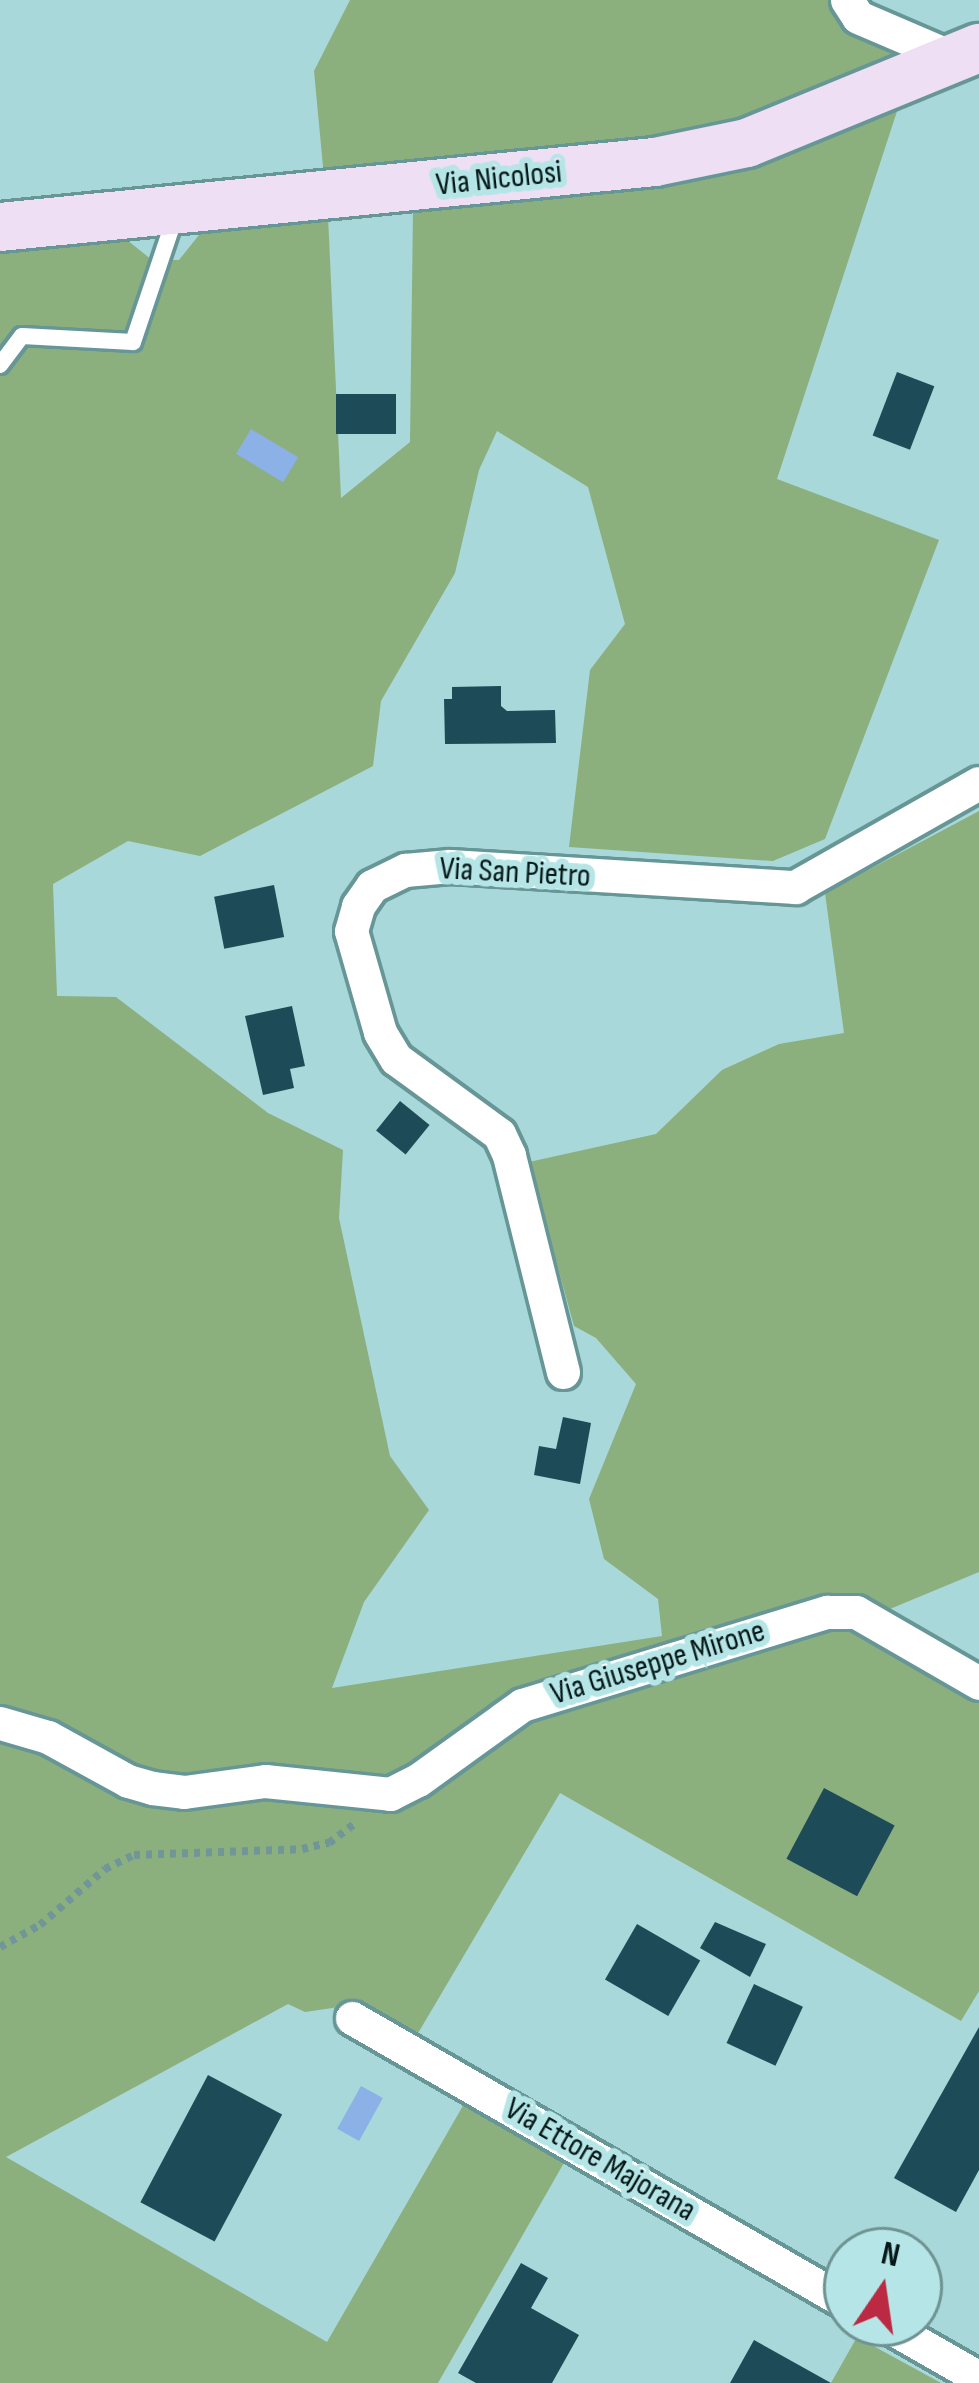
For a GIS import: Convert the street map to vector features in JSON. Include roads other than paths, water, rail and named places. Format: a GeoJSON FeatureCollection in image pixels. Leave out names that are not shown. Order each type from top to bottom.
{"type":"FeatureCollection","features":[{"type":"Feature","properties":{"kind":"main road","name":"Via Nicolosi"},"geometry":{"type":"LineString","coordinates":[[0,227],[655,162],[746,143],[967,54]]}},
{"type":"Feature","properties":{"kind":"street"},"geometry":{"type":"LineString","coordinates":[[847,0],[858,17],[967,54]]}},
{"type":"Feature","properties":{"kind":"street","name":"Via San Pietro"},"geometry":{"type":"LineString","coordinates":[[563,1372],[509,1155],[499,1134],[396,1058],[380,1032],[351,931],[358,907],[372,886],[405,870],[450,866],[795,887],[979,783]]}},
{"type":"Feature","properties":{"kind":"street","name":"Via Giuseppe Mirone"},"geometry":{"type":"LineString","coordinates":[[0,1723],[48,1737],[128,1781],[152,1788],[184,1792],[265,1781],[390,1794],[418,1780],[522,1705],[827,1612],[856,1612],[979,1683]]}},
{"type":"Feature","properties":{"kind":"street","name":"Via Ettore Majorana"},"geometry":{"type":"LineString","coordinates":[[352,2018],[823,2288]]}},
{"type":"Feature","properties":{"kind":"street"},"geometry":{"type":"LineString","coordinates":[[925,2347],[979,2378]]}},
{"type":"Feature","properties":{"kind":"lane"},"geometry":{"type":"LineString","coordinates":[[0,365],[22,335],[134,342],[177,210]]}},
{"type":"Feature","properties":{"kind":"water"},"geometry":{"type":"Polygon","coordinates":[[[251,429],[298,457],[283,482],[236,454],[251,429]]]}},
{"type":"Feature","properties":{"kind":"water"},"geometry":{"type":"Polygon","coordinates":[[[361,2086],[383,2098],[359,2141],[337,2129],[361,2086]]]}}]}
